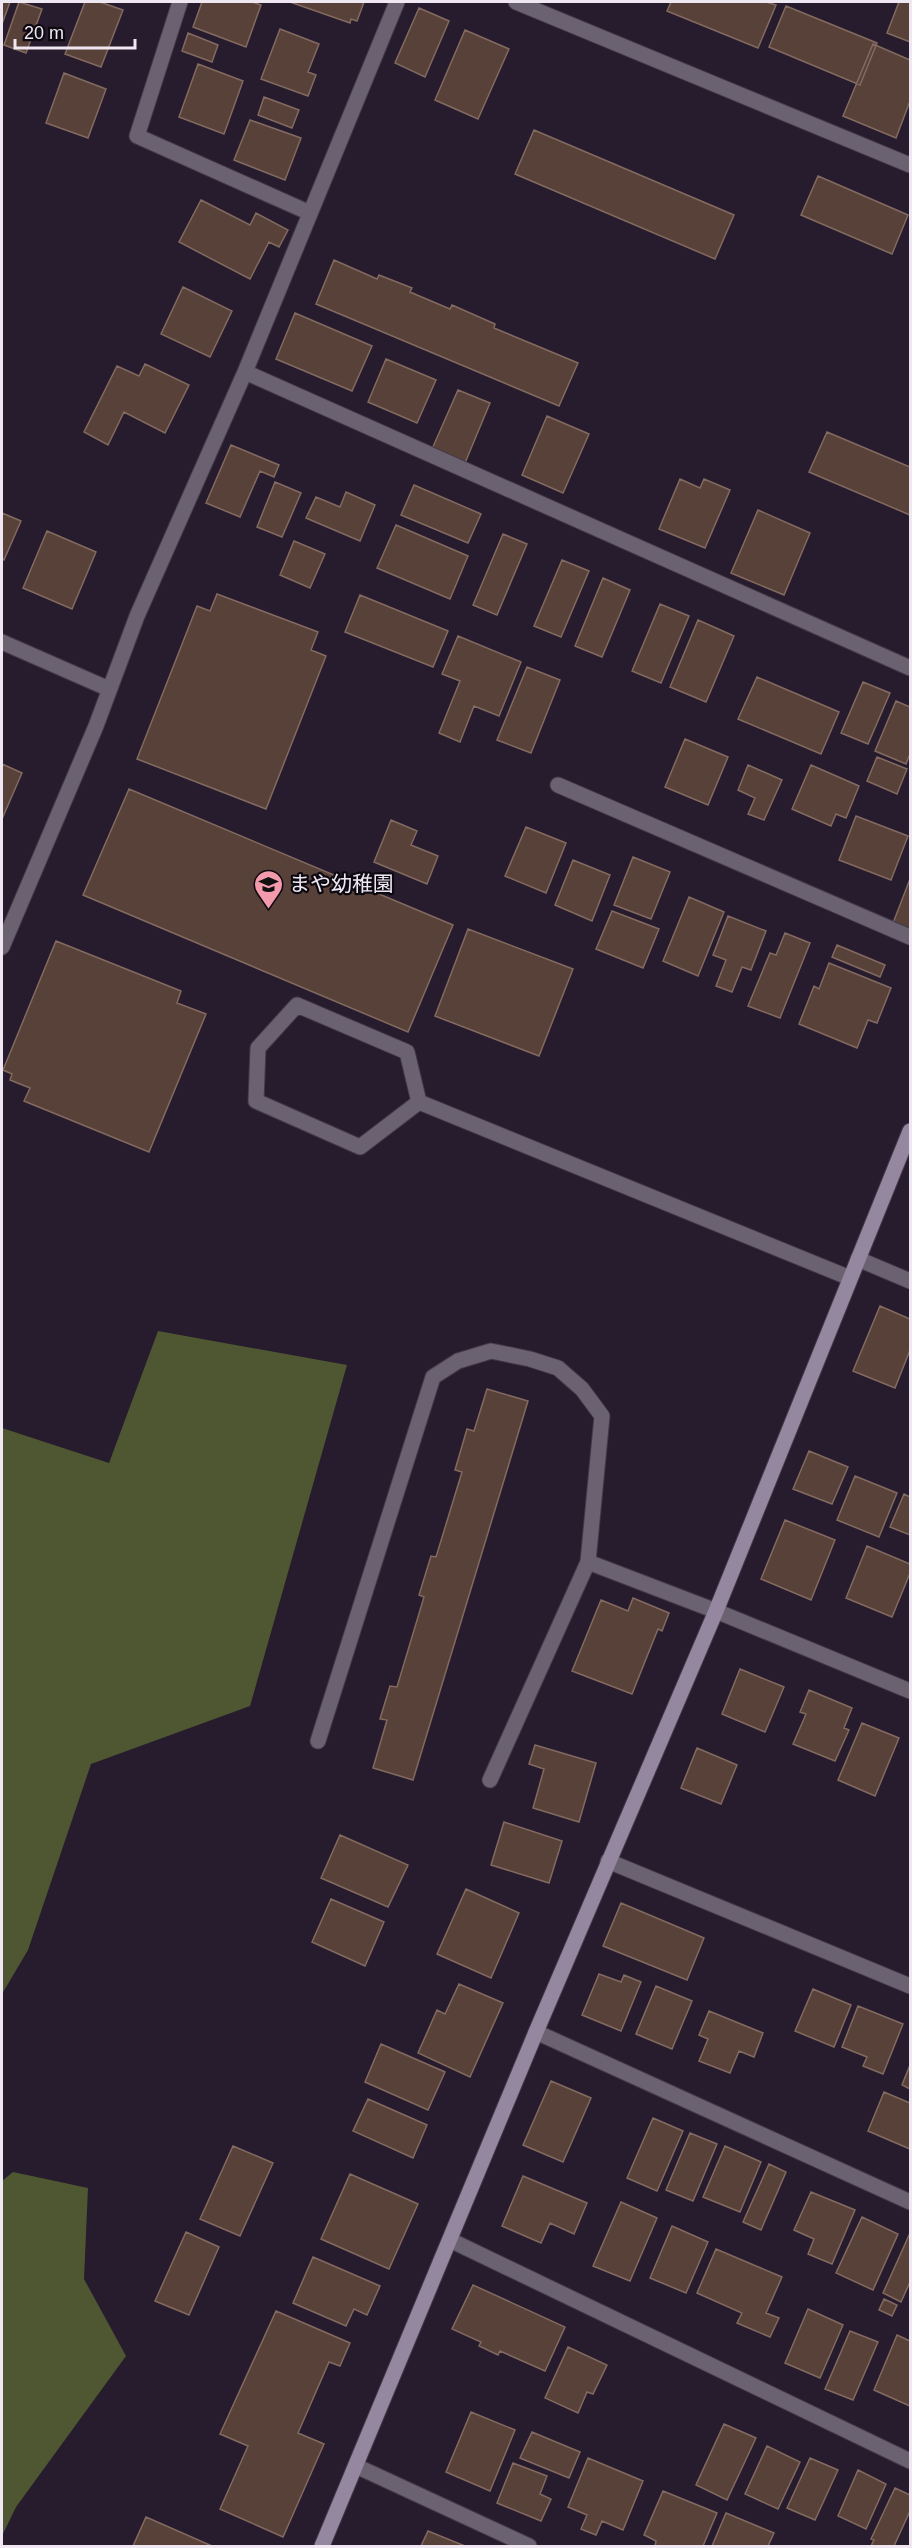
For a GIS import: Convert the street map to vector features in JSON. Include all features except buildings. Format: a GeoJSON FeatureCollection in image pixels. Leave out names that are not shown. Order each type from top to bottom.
{"type":"FeatureCollection","features":[{"type":"Feature","properties":{"kind":"street"},"geometry":{"type":"LineString","coordinates":[[180,2],[137,136],[310,213]]}},
{"type":"Feature","properties":{"kind":"street"},"geometry":{"type":"LineString","coordinates":[[2,947],[96,726],[137,616],[245,372],[397,2]]}},
{"type":"Feature","properties":{"kind":"street"},"geometry":{"type":"LineString","coordinates":[[516,2],[910,165]]}},
{"type":"Feature","properties":{"kind":"street"},"geometry":{"type":"LineString","coordinates":[[245,372],[910,668]]}},
{"type":"Feature","properties":{"kind":"street"},"geometry":{"type":"LineString","coordinates":[[2,642],[109,689]]}},
{"type":"Feature","properties":{"kind":"street"},"geometry":{"type":"LineString","coordinates":[[558,785],[910,937]]}},
{"type":"Feature","properties":{"kind":"street"},"geometry":{"type":"LineString","coordinates":[[297,1005],[407,1052],[418,1102],[360,1147],[256,1101],[258,1048],[297,1005]]}},
{"type":"Feature","properties":{"kind":"street"},"geometry":{"type":"LineString","coordinates":[[418,1102],[850,1278]]}},
{"type":"Feature","properties":{"kind":"street"},"geometry":{"type":"LineString","coordinates":[[322,2547],[608,1861],[717,1611],[910,1131]]}},
{"type":"Feature","properties":{"kind":"street"},"geometry":{"type":"LineString","coordinates":[[858,1259],[910,1281]]}},
{"type":"Feature","properties":{"kind":"street"},"geometry":{"type":"LineString","coordinates":[[318,1741],[433,1377],[458,1360],[491,1351],[530,1359],[558,1368],[582,1389],[602,1416],[588,1562],[490,1780]]}},
{"type":"Feature","properties":{"kind":"street"},"geometry":{"type":"LineString","coordinates":[[588,1562],[717,1611],[910,1691]]}},
{"type":"Feature","properties":{"kind":"street"},"geometry":{"type":"LineString","coordinates":[[608,1861],[910,1986]]}},
{"type":"Feature","properties":{"kind":"street"},"geometry":{"type":"LineString","coordinates":[[536,2032],[910,2202]]}},
{"type":"Feature","properties":{"kind":"street"},"geometry":{"type":"LineString","coordinates":[[450,2240],[910,2462]]}},
{"type":"Feature","properties":{"kind":"street"},"geometry":{"type":"LineString","coordinates":[[356,2466],[529,2547]]}},
{"type":"Feature","properties":{"kind":"green space"},"geometry":{"type":"Polygon","coordinates":[[[158,1331],[347,1365],[250,1706],[91,1764],[28,1950],[2,1994],[2,1428],[109,1463],[158,1331]]]}},
{"type":"Feature","properties":{"kind":"green space"},"geometry":{"type":"Polygon","coordinates":[[[13,2172],[88,2188],[84,2279],[126,2356],[16,2507],[2,2536],[2,2181],[13,2172]]]}},
{"type":"Feature","properties":{"kind":"place","name":"まや幼稚園"},"geometry":{"type":"Point","coordinates":[268,910]}}]}
